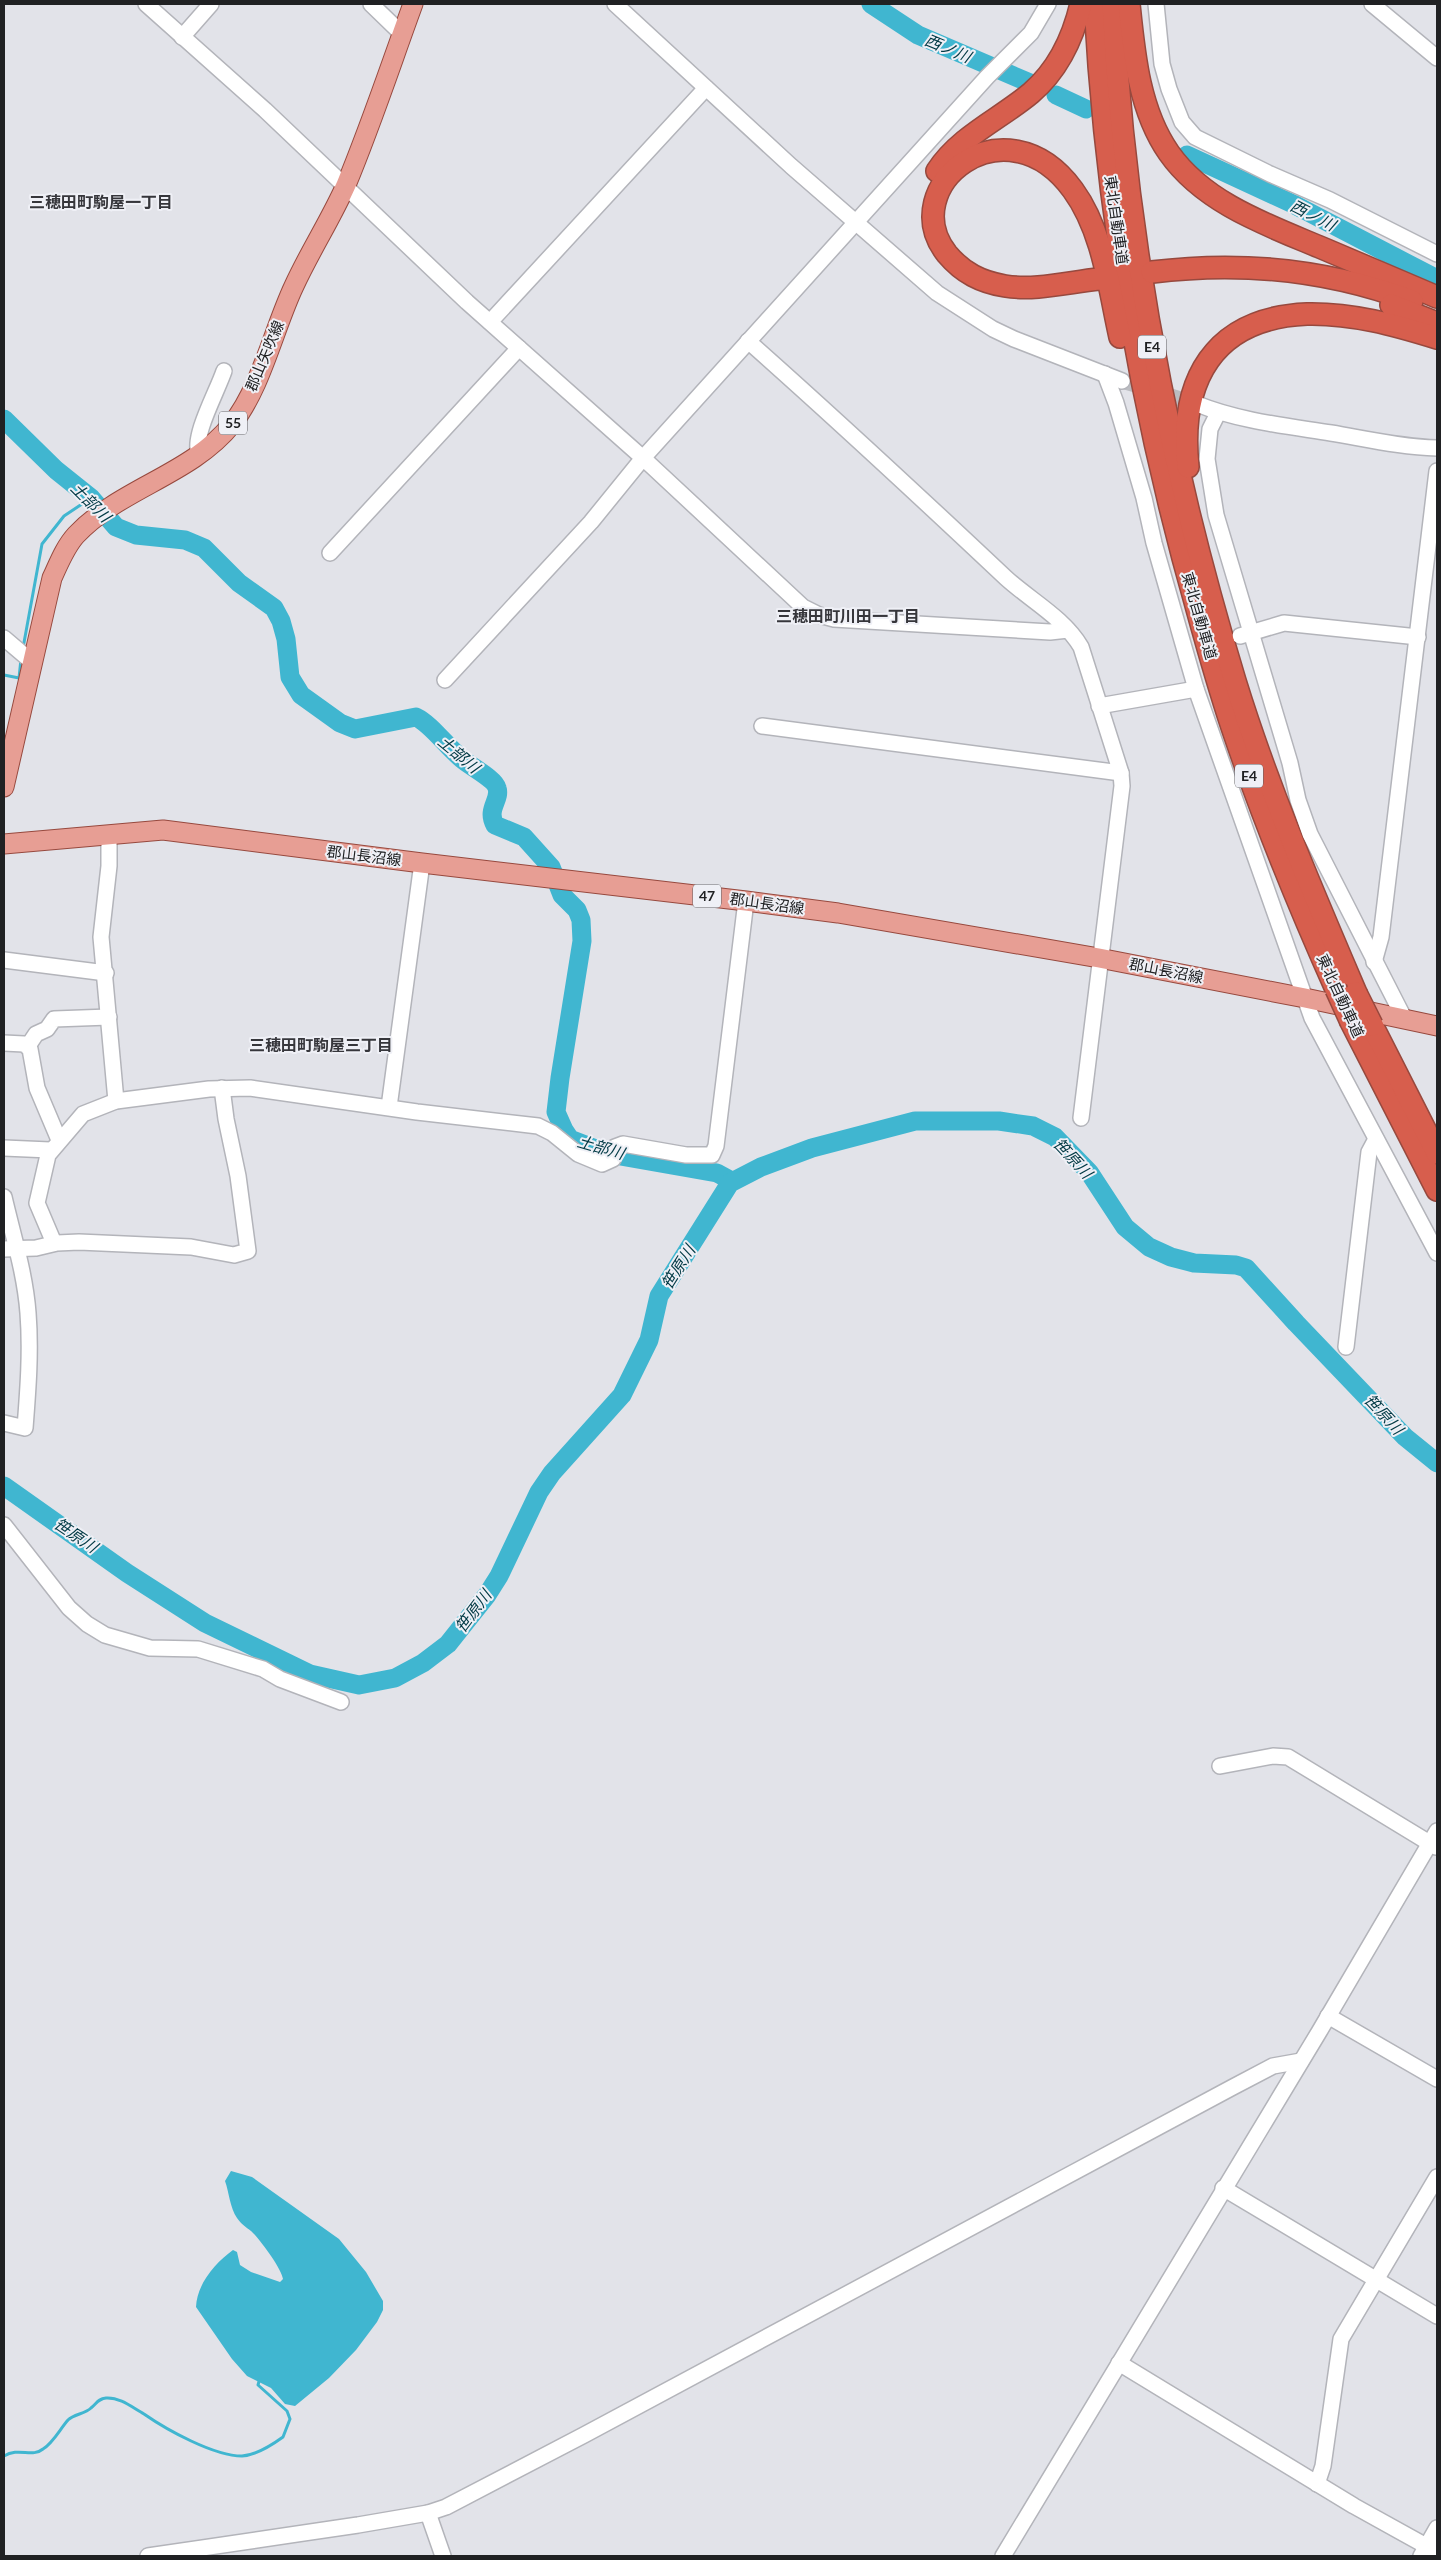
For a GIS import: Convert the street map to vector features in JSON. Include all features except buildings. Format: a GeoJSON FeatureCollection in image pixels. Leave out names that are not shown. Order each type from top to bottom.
{"type":"FeatureCollection","features":[{"type":"Feature","properties":{"kind":"highway"},"geometry":{"type":"LineString","coordinates":[[1080,4],[1067,46],[1051,72],[1031,93],[971,136],[942,164],[925,195],[924,225],[927,240],[941,266],[960,283],[990,295],[1021,298],[1101,285],[1021,287],[995,284],[970,275],[951,258],[938,238],[935,212],[942,187],[960,164],[979,154],[999,149],[1026,153],[1051,167],[1074,192],[1091,223],[1096,239],[1162,501],[1182,556]]}},
{"type":"Feature","properties":{"kind":"highway","name":"東北自動車道"},"geometry":{"type":"LineString","coordinates":[[1095,4],[1105,134],[1131,322],[1152,433],[1182,556],[1232,727],[1292,888],[1346,991],[1437,1190]]}},
{"type":"Feature","properties":{"kind":"highway","name":"東北自動車道"},"geometry":{"type":"LineString","coordinates":[[1113,4],[1130,198],[1156,366],[1185,499],[1236,682],[1277,802],[1309,884],[1346,991]]}},
{"type":"Feature","properties":{"kind":"highway"},"geometry":{"type":"LineString","coordinates":[[1128,4],[1138,74],[1148,110],[1168,152],[1190,177],[1204,189],[1242,213],[1437,297]]}},
{"type":"Feature","properties":{"kind":"highway"},"geometry":{"type":"LineString","coordinates":[[1437,311],[1392,293],[1308,273],[1225,267],[1153,278],[1266,280],[1297,283],[1369,298],[1437,323]]}},
{"type":"Feature","properties":{"kind":"highway"},"geometry":{"type":"LineString","coordinates":[[1236,682],[1189,475],[1186,447],[1188,416],[1190,399],[1201,372],[1219,347],[1232,337],[1259,323],[1290,316],[1327,315],[1366,319],[1437,338]]}},
{"type":"Feature","properties":{"kind":"highway","name":"東北自動車道"},"geometry":{"type":"LineString","coordinates":[[1361,1023],[1437,1154]]}},
{"type":"Feature","properties":{"kind":"main road","name":"郡山矢吹線"},"geometry":{"type":"LineString","coordinates":[[4,787],[31,662],[52,578],[68,547],[77,535],[119,502],[199,454],[233,423],[254,384],[294,286],[345,186],[377,107],[413,4]]}},
{"type":"Feature","properties":{"kind":"main road","name":"郡山長沼線"},"geometry":{"type":"LineString","coordinates":[[4,844],[163,830],[746,901],[838,913],[1099,958],[1437,1026]]}},
{"type":"Feature","properties":{"kind":"main road","name":"郡山長沼線"},"geometry":{"type":"LineString","coordinates":[[1404,1018],[1437,1019]]}},
{"type":"Feature","properties":{"kind":"street"},"geometry":{"type":"LineString","coordinates":[[146,4],[265,110],[490,322],[643,458],[803,607],[819,615],[834,619],[1050,632],[1068,630]]}},
{"type":"Feature","properties":{"kind":"street"},"geometry":{"type":"LineString","coordinates":[[182,37],[211,4]]}},
{"type":"Feature","properties":{"kind":"street"},"geometry":{"type":"LineString","coordinates":[[371,4],[402,34]]}},
{"type":"Feature","properties":{"kind":"street"},"geometry":{"type":"LineString","coordinates":[[615,4],[706,88],[857,222],[894,258],[958,308],[1014,339],[1122,381]]}},
{"type":"Feature","properties":{"kind":"street"},"geometry":{"type":"LineString","coordinates":[[445,680],[591,522],[643,458],[987,77],[1031,34],[1048,4]]}},
{"type":"Feature","properties":{"kind":"street"},"geometry":{"type":"LineString","coordinates":[[1156,4],[1162,64],[1169,89],[1182,122],[1195,137],[1270,174],[1330,200],[1437,254]]}},
{"type":"Feature","properties":{"kind":"street"},"geometry":{"type":"LineString","coordinates":[[1372,4],[1437,58]]}},
{"type":"Feature","properties":{"kind":"street"},"geometry":{"type":"LineString","coordinates":[[490,322],[706,88]]}},
{"type":"Feature","properties":{"kind":"street"},"geometry":{"type":"LineString","coordinates":[[748,341],[915,491],[1017,588],[1068,630],[1077,640],[1085,656],[1099,706],[1122,773],[1122,786],[1099,958],[1081,1118]]}},
{"type":"Feature","properties":{"kind":"street"},"geometry":{"type":"LineString","coordinates":[[330,553],[519,348]]}},
{"type":"Feature","properties":{"kind":"street"},"geometry":{"type":"LineString","coordinates":[[199,454],[197,444],[200,429],[217,393],[224,371]]}},
{"type":"Feature","properties":{"kind":"street"},"geometry":{"type":"LineString","coordinates":[[1105,374],[1116,403],[1144,498],[1154,543],[1190,651],[1196,689],[1305,998],[1319,1033],[1437,1253]]}},
{"type":"Feature","properties":{"kind":"street"},"geometry":{"type":"LineString","coordinates":[[1197,404],[1218,413],[1408,446],[1437,448]]}},
{"type":"Feature","properties":{"kind":"street"},"geometry":{"type":"LineString","coordinates":[[1218,413],[1210,429],[1208,472],[1216,515],[1246,634],[1290,763],[1298,800],[1310,834],[1404,1018]]}},
{"type":"Feature","properties":{"kind":"street"},"geometry":{"type":"LineString","coordinates":[[1374,962],[1382,937],[1437,470]]}},
{"type":"Feature","properties":{"kind":"street"},"geometry":{"type":"LineString","coordinates":[[1246,634],[1284,623],[1418,637]]}},
{"type":"Feature","properties":{"kind":"street"},"geometry":{"type":"LineString","coordinates":[[4,638],[31,662]]}},
{"type":"Feature","properties":{"kind":"street"},"geometry":{"type":"LineString","coordinates":[[1099,706],[1196,689]]}},
{"type":"Feature","properties":{"kind":"street"},"geometry":{"type":"LineString","coordinates":[[762,726],[1122,773]]}},
{"type":"Feature","properties":{"kind":"street"},"geometry":{"type":"LineString","coordinates":[[109,834],[109,866],[101,937],[106,973],[116,1101]]}},
{"type":"Feature","properties":{"kind":"street"},"geometry":{"type":"LineString","coordinates":[[389,1107],[422,863]]}},
{"type":"Feature","properties":{"kind":"street"},"geometry":{"type":"LineString","coordinates":[[54,1243],[38,1204],[55,1145],[82,1114],[116,1101],[222,1088],[250,1088],[538,1126],[552,1133],[578,1154],[602,1164],[614,1154],[617,1146],[623,1144],[709,1156],[715,1152],[746,901]]}},
{"type":"Feature","properties":{"kind":"street"},"geometry":{"type":"LineString","coordinates":[[4,960],[106,973]]}},
{"type":"Feature","properties":{"kind":"street"},"geometry":{"type":"LineString","coordinates":[[28,1046],[36,1034],[47,1029],[54,1019],[109,1017]]}},
{"type":"Feature","properties":{"kind":"street"},"geometry":{"type":"LineString","coordinates":[[4,1043],[28,1046]]}},
{"type":"Feature","properties":{"kind":"street"},"geometry":{"type":"LineString","coordinates":[[28,1046],[31,1051],[37,1088],[55,1145]]}},
{"type":"Feature","properties":{"kind":"street"},"geometry":{"type":"LineString","coordinates":[[11,1249],[36,1248],[54,1243],[79,1242],[191,1248],[234,1255],[248,1251],[238,1176],[226,1119],[222,1088]]}},
{"type":"Feature","properties":{"kind":"street"},"geometry":{"type":"LineString","coordinates":[[1346,1347],[1369,1152],[1376,1139]]}},
{"type":"Feature","properties":{"kind":"street"},"geometry":{"type":"LineString","coordinates":[[4,1148],[55,1145]]}},
{"type":"Feature","properties":{"kind":"street"},"geometry":{"type":"LineString","coordinates":[[4,1198],[11,1249],[28,1314],[25,1428],[4,1423]]}},
{"type":"Feature","properties":{"kind":"street"},"geometry":{"type":"LineString","coordinates":[[4,1524],[69,1608],[87,1624],[105,1635],[150,1648],[198,1649],[262,1669],[280,1679],[341,1702]]}},
{"type":"Feature","properties":{"kind":"street"},"geometry":{"type":"LineString","coordinates":[[1003,2556],[1223,2188],[1435,1841],[1288,1757],[1273,1756],[1220,1766]]}},
{"type":"Feature","properties":{"kind":"street"},"geometry":{"type":"LineString","coordinates":[[1328,2016],[1437,2079]]}},
{"type":"Feature","properties":{"kind":"street"},"geometry":{"type":"LineString","coordinates":[[148,2556],[428,2513],[466,2498],[1232,2087],[1273,2066],[1301,2061]]}},
{"type":"Feature","properties":{"kind":"street"},"geometry":{"type":"LineString","coordinates":[[1317,2484],[1323,2471],[1341,2339],[1437,2177]]}},
{"type":"Feature","properties":{"kind":"street"},"geometry":{"type":"LineString","coordinates":[[1223,2188],[1437,2316]]}},
{"type":"Feature","properties":{"kind":"street"},"geometry":{"type":"LineString","coordinates":[[1119,2363],[1429,2552],[1437,2528]]}},
{"type":"Feature","properties":{"kind":"street"},"geometry":{"type":"LineString","coordinates":[[428,2513],[443,2556]]}},
{"type":"Feature","properties":{"kind":"water"},"geometry":{"type":"Polygon","coordinates":[[[231,2171],[252,2177],[339,2239],[366,2272],[383,2301],[383,2310],[377,2322],[356,2350],[329,2378],[295,2406],[285,2404],[271,2388],[247,2376],[232,2359],[196,2307],[203,2282],[220,2261],[233,2250],[237,2252],[240,2265],[251,2272],[280,2282],[283,2279],[275,2261],[255,2235],[240,2222],[235,2214],[225,2181],[231,2171]]]}},
{"type":"Feature","properties":{"kind":"waterway","name":"西ノ川"},"geometry":{"type":"LineString","coordinates":[[871,4],[918,35],[1030,83]]}},
{"type":"Feature","properties":{"kind":"waterway","name":"西ノ川"},"geometry":{"type":"LineString","coordinates":[[1056,95],[1086,109]]}},
{"type":"Feature","properties":{"kind":"waterway","name":"西ノ川"},"geometry":{"type":"LineString","coordinates":[[1187,155],[1293,204],[1437,279]]}},
{"type":"Feature","properties":{"kind":"waterway","name":"土部川"},"geometry":{"type":"LineString","coordinates":[[4,419],[56,470],[91,498],[116,527],[136,535],[185,540],[204,548],[239,583],[274,608],[281,621],[286,639],[290,677],[301,695],[340,723],[355,729],[416,717],[422,720],[456,754],[495,784],[498,792],[492,814],[495,825],[524,837],[551,867],[562,895],[577,910],[581,920],[582,941],[556,1112],[564,1130],[570,1139],[609,1154],[717,1173],[728,1179],[730,1183]]}},
{"type":"Feature","properties":{"kind":"waterway"},"geometry":{"type":"LineString","coordinates":[[23,648],[42,544],[64,516],[91,498]]}},
{"type":"Feature","properties":{"kind":"waterway"},"geometry":{"type":"LineString","coordinates":[[4,675],[19,678],[21,659]]}},
{"type":"Feature","properties":{"kind":"waterway","name":"笹原川"},"geometry":{"type":"LineString","coordinates":[[4,1486],[127,1573],[205,1623],[310,1674],[359,1685],[395,1678],[423,1663],[448,1644],[487,1595],[499,1576],[539,1492],[552,1473],[622,1395],[649,1340],[659,1296],[730,1183],[761,1167],[812,1148],[915,1121],[999,1121],[1033,1126],[1055,1137],[1089,1172],[1125,1227],[1149,1247],[1171,1257],[1194,1263],[1236,1265],[1246,1268],[1405,1437],[1437,1463]]}},
{"type":"Feature","properties":{"kind":"waterway"},"geometry":{"type":"LineString","coordinates":[[4,2456],[15,2452],[39,2452],[50,2443],[70,2418],[89,2410],[99,2400],[106,2398],[126,2403],[191,2441],[218,2452],[242,2456],[253,2454],[283,2437],[290,2419],[287,2411],[258,2385],[260,2378]]}},
{"type":"Feature","properties":{"kind":"tunnel"},"geometry":{"type":"LineString","coordinates":[[1122,381],[1197,404]]}},
{"type":"Feature","properties":{"kind":"district","name":"三穂田町駒屋一丁目"},"geometry":{"type":"Point","coordinates":[101,202]}},
{"type":"Feature","properties":{"kind":"district","name":"三穂田町川田一丁目"},"geometry":{"type":"Point","coordinates":[848,616]}},
{"type":"Feature","properties":{"kind":"district","name":"三穂田町駒屋三丁目"},"geometry":{"type":"Point","coordinates":[321,1045]}}]}
